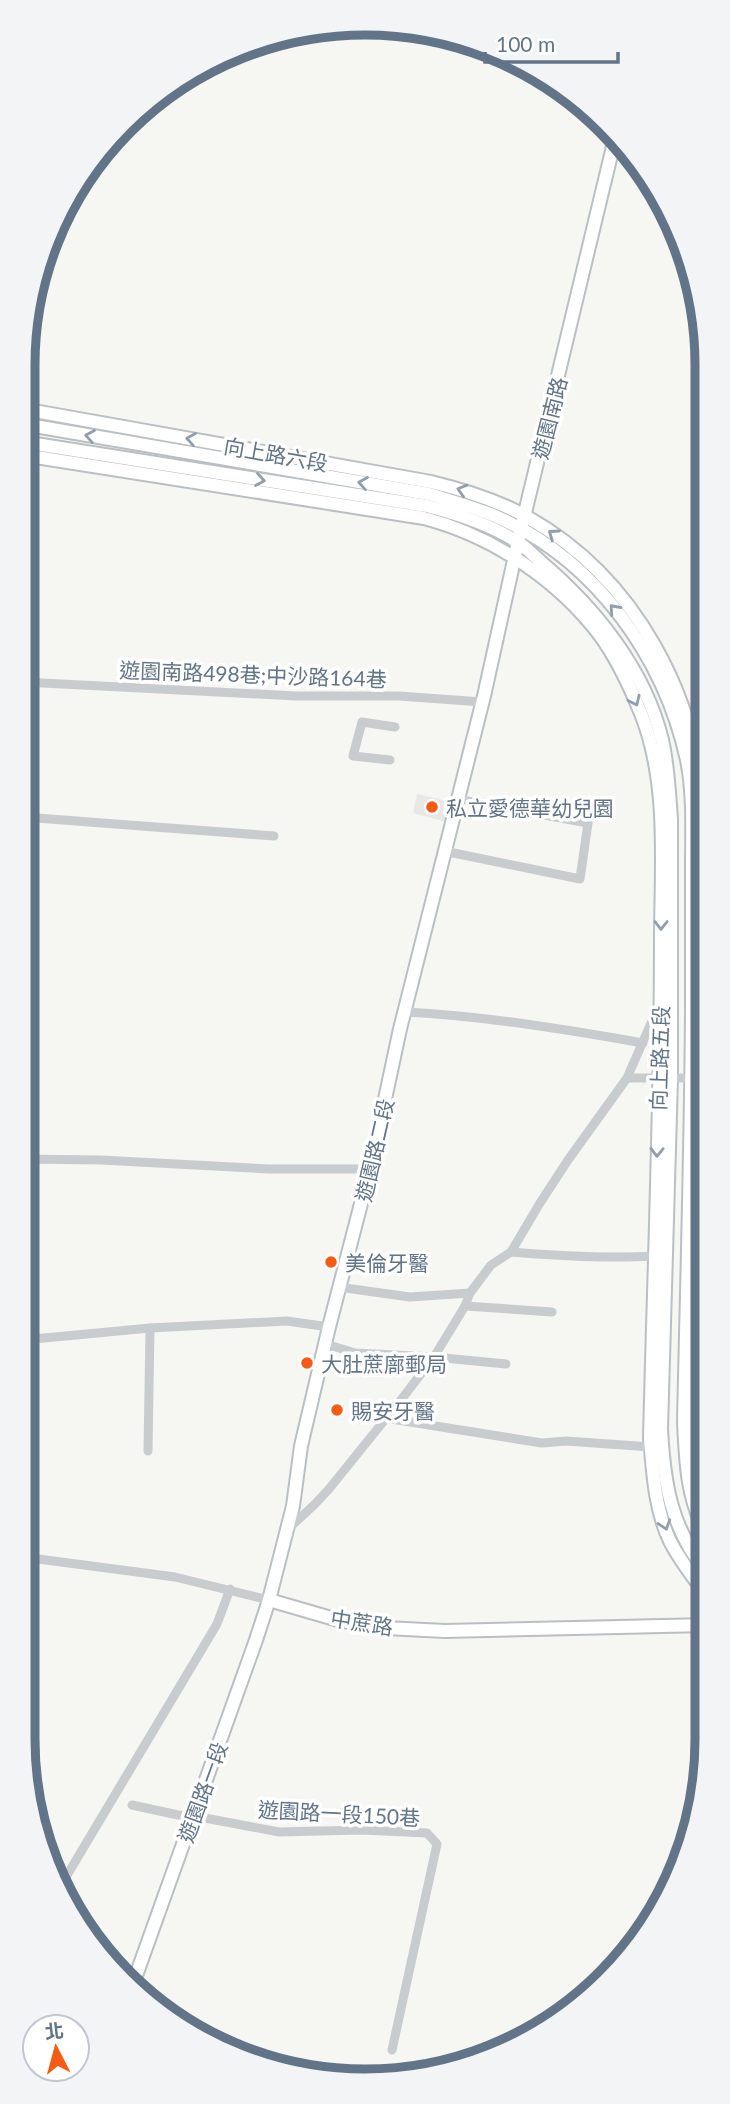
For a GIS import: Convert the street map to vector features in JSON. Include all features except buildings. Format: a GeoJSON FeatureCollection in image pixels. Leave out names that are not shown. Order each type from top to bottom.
{"type":"FeatureCollection","features":[{"type":"Feature","properties":{"kind":"main road","name":"遊園南路"},"geometry":{"type":"LineString","coordinates":[[482,702],[613,147]]}},
{"type":"Feature","properties":{"kind":"main road","name":"向上路六段"},"geometry":{"type":"LineString","coordinates":[[35,411],[431,482],[467,491],[525,516]]}},
{"type":"Feature","properties":{"kind":"main road","name":"向上路六段"},"geometry":{"type":"LineString","coordinates":[[35,426],[429,494],[496,516],[520,536]]}},
{"type":"Feature","properties":{"kind":"main road","name":"向上路六段"},"geometry":{"type":"LineString","coordinates":[[35,444],[427,506],[464,515],[520,536]]}},
{"type":"Feature","properties":{"kind":"main road","name":"向上路六段"},"geometry":{"type":"LineString","coordinates":[[35,456],[424,518],[446,523],[515,556]]}},
{"type":"Feature","properties":{"kind":"main road","name":"向上路五段"},"geometry":{"type":"LineString","coordinates":[[525,516],[586,559],[621,594],[653,641],[669,672],[687,718],[695,749]]}},
{"type":"Feature","properties":{"kind":"main road","name":"向上路五段"},"geometry":{"type":"LineString","coordinates":[[520,536],[596,616],[629,662],[651,707],[662,739],[669,787],[673,886],[665,1078],[661,1429],[663,1471],[674,1516],[695,1558]]}},
{"type":"Feature","properties":{"kind":"main road","name":"向上路五段"},"geometry":{"type":"LineString","coordinates":[[520,536],[545,544],[577,569],[620,615],[643,648],[671,705],[687,762],[695,885]]}},
{"type":"Feature","properties":{"kind":"main road","name":"向上路五段"},"geometry":{"type":"LineString","coordinates":[[515,556],[593,626],[619,668],[642,716],[656,769],[661,816],[667,1000]]}},
{"type":"Feature","properties":{"kind":"main road","name":"遊園路二段"},"geometry":{"type":"LineString","coordinates":[[269,1600],[292,1506],[301,1446],[338,1287],[370,1168],[405,1012],[482,702]]}},
{"type":"Feature","properties":{"kind":"main road"},"geometry":{"type":"LineString","coordinates":[[667,1000],[695,1000]]}},
{"type":"Feature","properties":{"kind":"main road","name":"向上路五段"},"geometry":{"type":"LineString","coordinates":[[665,1078],[654,1256],[651,1447],[657,1494],[670,1540],[695,1578]]}},
{"type":"Feature","properties":{"kind":"main road","name":"向上路五段"},"geometry":{"type":"LineString","coordinates":[[695,1107],[684,1422],[686,1469],[695,1509]]}},
{"type":"Feature","properties":{"kind":"main road","name":"中蔗路"},"geometry":{"type":"LineString","coordinates":[[269,1600],[338,1620],[385,1628],[445,1631],[695,1624]]}},
{"type":"Feature","properties":{"kind":"main road","name":"遊園路一段"},"geometry":{"type":"LineString","coordinates":[[136,1976],[269,1600]]}},
{"type":"Feature","properties":{"kind":"street","name":"遊園南路498巷;中沙路164巷"},"geometry":{"type":"LineString","coordinates":[[35,683],[296,696],[399,696],[482,702]]}},
{"type":"Feature","properties":{"kind":"street"},"geometry":{"type":"LineString","coordinates":[[390,760],[353,756],[362,722],[395,727]]}},
{"type":"Feature","properties":{"kind":"street"},"geometry":{"type":"LineString","coordinates":[[444,852],[580,879],[589,824],[457,799]]}},
{"type":"Feature","properties":{"kind":"street"},"geometry":{"type":"LineString","coordinates":[[35,818],[274,836]]}},
{"type":"Feature","properties":{"kind":"street"},"geometry":{"type":"LineString","coordinates":[[286,1530],[329,1489],[434,1357],[465,1307],[470,1293],[491,1265],[511,1252],[540,1203],[627,1078],[667,1000]]}},
{"type":"Feature","properties":{"kind":"street"},"geometry":{"type":"LineString","coordinates":[[405,1012],[561,1029],[643,1043]]}},
{"type":"Feature","properties":{"kind":"street"},"geometry":{"type":"LineString","coordinates":[[627,1078],[695,1078]]}},
{"type":"Feature","properties":{"kind":"street"},"geometry":{"type":"LineString","coordinates":[[35,1159],[256,1168],[370,1168]]}},
{"type":"Feature","properties":{"kind":"street"},"geometry":{"type":"LineString","coordinates":[[511,1252],[550,1256],[654,1256]]}},
{"type":"Feature","properties":{"kind":"street"},"geometry":{"type":"LineString","coordinates":[[338,1287],[410,1297],[470,1293]]}},
{"type":"Feature","properties":{"kind":"street"},"geometry":{"type":"LineString","coordinates":[[465,1307],[552,1312]]}},
{"type":"Feature","properties":{"kind":"street"},"geometry":{"type":"LineString","coordinates":[[35,1339],[150,1328],[287,1321],[329,1327]]}},
{"type":"Feature","properties":{"kind":"street"},"geometry":{"type":"LineString","coordinates":[[148,1451],[150,1328]]}},
{"type":"Feature","properties":{"kind":"street"},"geometry":{"type":"LineString","coordinates":[[326,1344],[355,1353],[506,1364]]}},
{"type":"Feature","properties":{"kind":"street"},"geometry":{"type":"LineString","coordinates":[[385,1418],[542,1443],[566,1441],[651,1447]]}},
{"type":"Feature","properties":{"kind":"street","name":"中蔗路"},"geometry":{"type":"LineString","coordinates":[[35,1559],[175,1577],[269,1600]]}},
{"type":"Feature","properties":{"kind":"street"},"geometry":{"type":"LineString","coordinates":[[66,1878],[216,1624],[230,1589]]}},
{"type":"Feature","properties":{"kind":"street"},"geometry":{"type":"LineString","coordinates":[[132,1805],[194,1816]]}},
{"type":"Feature","properties":{"kind":"street","name":"遊園路一段150巷"},"geometry":{"type":"LineString","coordinates":[[194,1816],[279,1832],[362,1830],[427,1833],[438,1844],[392,2050]]}},
{"type":"Feature","properties":{"kind":"shaded area","name":"私立愛德華幼兒園"},"geometry":{"type":"Polygon","coordinates":[[[417,794],[452,802],[446,822],[413,813],[417,794]]]}},
{"type":"Feature","properties":{"kind":"place","name":"私立愛德華幼兒園"},"geometry":{"type":"Point","coordinates":[432,807]}},
{"type":"Feature","properties":{"kind":"place","name":"美倫牙醫"},"geometry":{"type":"Point","coordinates":[331,1262]}},
{"type":"Feature","properties":{"kind":"place","name":"大肚蔗廍郵局"},"geometry":{"type":"Point","coordinates":[307,1363]}},
{"type":"Feature","properties":{"kind":"place","name":"賜安牙醫"},"geometry":{"type":"Point","coordinates":[337,1410]}}]}
